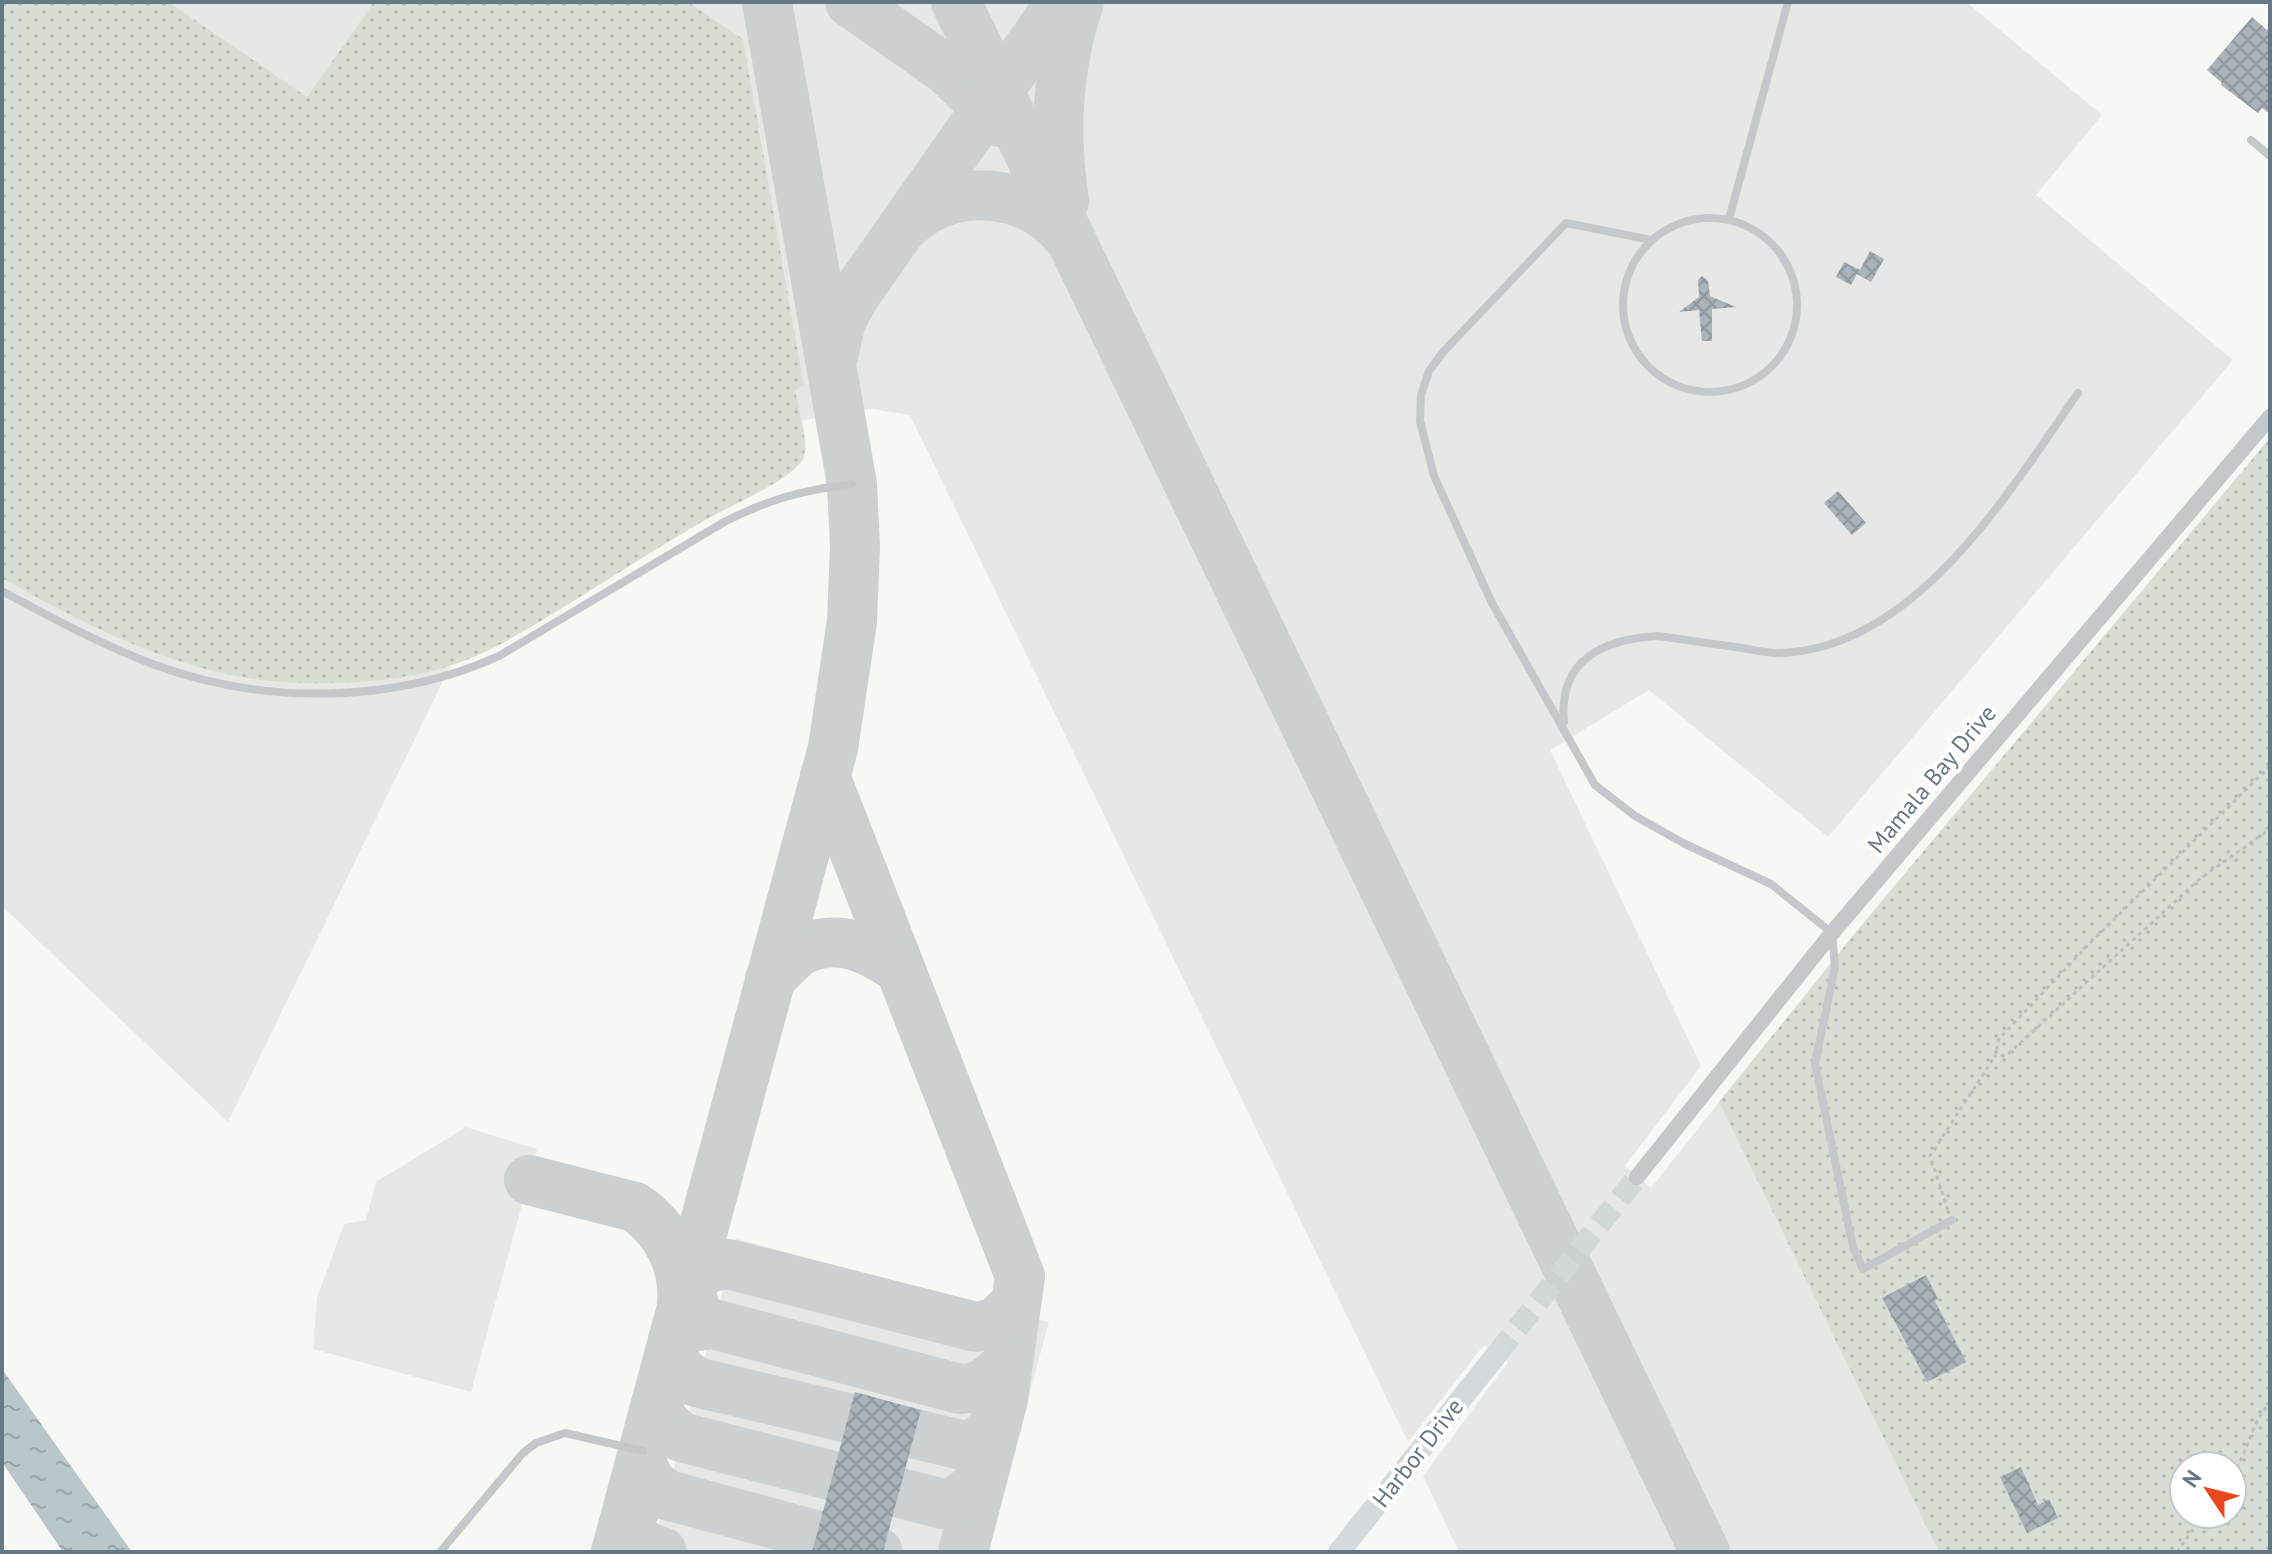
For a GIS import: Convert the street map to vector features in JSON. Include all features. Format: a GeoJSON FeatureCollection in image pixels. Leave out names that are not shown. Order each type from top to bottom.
{"type":"FeatureCollection","features":[{"type":"Feature","properties":{"kind":"street","name":"Mamala Bay Drive"},"geometry":{"type":"LineString","coordinates":[[1637,1177],[1832,933],[2270,417]]}},
{"type":"Feature","properties":{"kind":"street","name":"Harbor Drive"},"geometry":{"type":"LineString","coordinates":[[1339,1552],[1497,1354]]}},
{"type":"Feature","properties":{"kind":"lane"},"geometry":{"type":"LineString","coordinates":[[1729,219],[1788,2]]}},
{"type":"Feature","properties":{"kind":"lane"},"geometry":{"type":"LineString","coordinates":[[2251,140],[2270,156]]}},
{"type":"Feature","properties":{"kind":"lane"},"geometry":{"type":"LineString","coordinates":[[1708,217],[1729,219],[1755,229],[1776,246],[1791,269],[1798,296],[1796,323],[1786,349],[1769,370],[1746,385],[1733,389],[1692,391],[1666,381],[1645,365],[1630,342],[1623,315],[1624,288],[1634,262],[1651,240],[1668,228],[1688,220],[1708,217]]}},
{"type":"Feature","properties":{"kind":"lane"},"geometry":{"type":"LineString","coordinates":[[1651,240],[1566,223],[1444,351],[1429,371],[1421,395],[1420,421],[1434,476],[1492,603],[1595,785],[1625,808],[1685,844],[1771,884],[1832,933],[1835,967],[1815,1064],[1853,1247],[1863,1269],[1952,1220]]}},
{"type":"Feature","properties":{"kind":"lane"},"geometry":{"type":"LineString","coordinates":[[1564,726],[1563,692],[1568,678],[1578,665],[1609,645],[1658,636],[1777,653],[1835,644],[1885,617],[1929,583],[1971,541],[2078,393]]}},
{"type":"Feature","properties":{"kind":"lane"},"geometry":{"type":"LineString","coordinates":[[2,591],[91,638],[156,666],[222,685],[268,691],[332,693],[393,688],[462,673],[499,656],[758,504],[805,490],[852,484]]}},
{"type":"Feature","properties":{"kind":"lane"},"geometry":{"type":"LineString","coordinates":[[440,1552],[523,1453],[536,1443],[565,1433],[643,1451]]}},
{"type":"Feature","properties":{"kind":"path"},"geometry":{"type":"LineString","coordinates":[[1952,1220],[1930,1156],[1995,1056],[1999,1039],[2088,945],[2270,766]]}},
{"type":"Feature","properties":{"kind":"path"},"geometry":{"type":"LineString","coordinates":[[1995,1056],[2007,1055],[2201,878],[2270,829]]}},
{"type":"Feature","properties":{"kind":"path"},"geometry":{"type":"LineString","coordinates":[[2247,1450],[2261,1413],[2270,1403]]}},
{"type":"Feature","properties":{"kind":"path"},"geometry":{"type":"LineString","coordinates":[[2177,1552],[2193,1530]]}},
{"type":"Feature","properties":{"kind":"shaded area"},"geometry":{"type":"Polygon","coordinates":[[[2,2],[1966,2],[2102,115],[2036,195],[2233,360],[1828,837],[1649,690],[1550,750],[1701,1066],[1625,1166],[1651,1188],[1719,1102],[1939,1552],[1459,1552],[1423,1476],[1508,1362],[1484,1345],[1408,1442],[910,415],[872,409],[810,419],[542,478],[228,1122],[2,906],[2,2]]]}},
{"type":"Feature","properties":{"kind":"shaded area"},"geometry":{"type":"Polygon","coordinates":[[[2,2],[169,2],[307,97],[374,2],[688,2],[743,39],[804,386],[795,390],[805,437],[802,461],[785,477],[690,529],[504,642],[446,667],[393,678],[302,683],[222,673],[183,663],[109,634],[2,578],[2,2]]]}},
{"type":"Feature","properties":{"kind":"shaded area"},"geometry":{"type":"Polygon","coordinates":[[[2270,438],[2270,1552],[1939,1552],[1719,1102],[1860,927],[2270,438]]]}},
{"type":"Feature","properties":{"kind":"shaded area"},"geometry":{"type":"Polygon","coordinates":[[[466,1127],[537,1149],[471,1392],[313,1349],[317,1298],[344,1224],[366,1220],[376,1182],[466,1127]]]}},
{"type":"Feature","properties":{"kind":"shaded area"},"geometry":{"type":"Polygon","coordinates":[[[737,1239],[1049,1322],[986,1552],[651,1552],[737,1239]]]}},
{"type":"Feature","properties":{"kind":"water"},"geometry":{"type":"Polygon","coordinates":[[[2,1369],[132,1552],[63,1552],[2,1462],[2,1369]]]}},
{"type":"Feature","properties":{"kind":"building"},"geometry":{"type":"Polygon","coordinates":[[[2252,17],[2267,30],[2270,26],[2270,114],[2262,108],[2258,113],[2221,85],[2207,70],[2252,17]]]}},
{"type":"Feature","properties":{"kind":"building"},"geometry":{"type":"Polygon","coordinates":[[[1870,251],[1884,259],[1871,282],[1857,274],[1851,285],[1836,277],[1844,262],[1860,270],[1870,251]]]}},
{"type":"Feature","properties":{"kind":"building"},"geometry":{"type":"Polygon","coordinates":[[[1702,276],[1708,281],[1710,296],[1736,307],[1712,309],[1712,341],[1702,341],[1699,310],[1679,312],[1699,297],[1698,280],[1702,276]]]}},
{"type":"Feature","properties":{"kind":"building"},"geometry":{"type":"Polygon","coordinates":[[[1838,491],[1866,523],[1852,535],[1824,503],[1838,491]]]}},
{"type":"Feature","properties":{"kind":"building"},"geometry":{"type":"Polygon","coordinates":[[[1926,1275],[1938,1299],[1935,1301],[1966,1362],[1927,1382],[1882,1298],[1926,1275]]]}},
{"type":"Feature","properties":{"kind":"building"},"geometry":{"type":"Polygon","coordinates":[[[855,1392],[921,1410],[883,1552],[812,1552],[855,1392]]]}},
{"type":"Feature","properties":{"kind":"building"},"geometry":{"type":"Polygon","coordinates":[[[2021,1467],[2038,1505],[2049,1499],[2058,1518],[2027,1533],[2000,1477],[2021,1467]]]}},
{"type":"Feature","properties":{"kind":"taxiway"},"geometry":{"type":"LineString","coordinates":[[616,1552],[833,748],[852,621],[855,546],[852,484],[767,2]]}},
{"type":"Feature","properties":{"kind":"taxiway"},"geometry":{"type":"LineString","coordinates":[[850,2],[947,70],[1000,122]]}},
{"type":"Feature","properties":{"kind":"taxiway"},"geometry":{"type":"LineString","coordinates":[[956,2],[1705,1552]]}},
{"type":"Feature","properties":{"kind":"taxiway"},"geometry":{"type":"LineString","coordinates":[[833,356],[841,321],[855,295],[1061,2]]}},
{"type":"Feature","properties":{"kind":"taxiway"},"geometry":{"type":"LineString","coordinates":[[1064,201],[1059,151],[1060,101],[1066,51],[1079,2]]}},
{"type":"Feature","properties":{"kind":"taxiway"},"geometry":{"type":"LineString","coordinates":[[908,223],[926,210],[947,201],[968,196],[990,196],[1033,208],[1067,236]]}},
{"type":"Feature","properties":{"kind":"taxiway"},"geometry":{"type":"LineString","coordinates":[[825,776],[1020,1276],[1003,1399],[963,1552]]}},
{"type":"Feature","properties":{"kind":"taxiway"},"geometry":{"type":"LineString","coordinates":[[770,979],[804,949],[817,944],[854,946],[900,969]]}},
{"type":"Feature","properties":{"kind":"taxiway"},"geometry":{"type":"LineString","coordinates":[[529,1180],[635,1207],[656,1226],[672,1249],[680,1275],[682,1303]]}},
{"type":"Feature","properties":{"kind":"taxiway"},"geometry":{"type":"LineString","coordinates":[[694,1304],[688,1287],[706,1268],[728,1264],[976,1327],[995,1323],[1015,1304]]}},
{"type":"Feature","properties":{"kind":"taxiway"},"geometry":{"type":"LineString","coordinates":[[673,1340],[690,1327],[713,1324],[960,1389],[986,1382],[1007,1363]]}},
{"type":"Feature","properties":{"kind":"taxiway"},"geometry":{"type":"LineString","coordinates":[[671,1351],[679,1370],[696,1382],[970,1447],[997,1423]]}},
{"type":"Feature","properties":{"kind":"taxiway"},"geometry":{"type":"LineString","coordinates":[[656,1405],[665,1423],[681,1437],[943,1504],[953,1503],[981,1483]]}},
{"type":"Feature","properties":{"kind":"taxiway"},"geometry":{"type":"LineString","coordinates":[[640,1463],[652,1484],[667,1495],[878,1552]]}},
{"type":"Feature","properties":{"kind":"taxiway"},"geometry":{"type":"LineString","coordinates":[[642,1500],[626,1518],[639,1540],[662,1552]]}},
{"type":"Feature","properties":{"kind":"tunnel"},"geometry":{"type":"LineString","coordinates":[[1497,1354],[1637,1177]]}}]}
